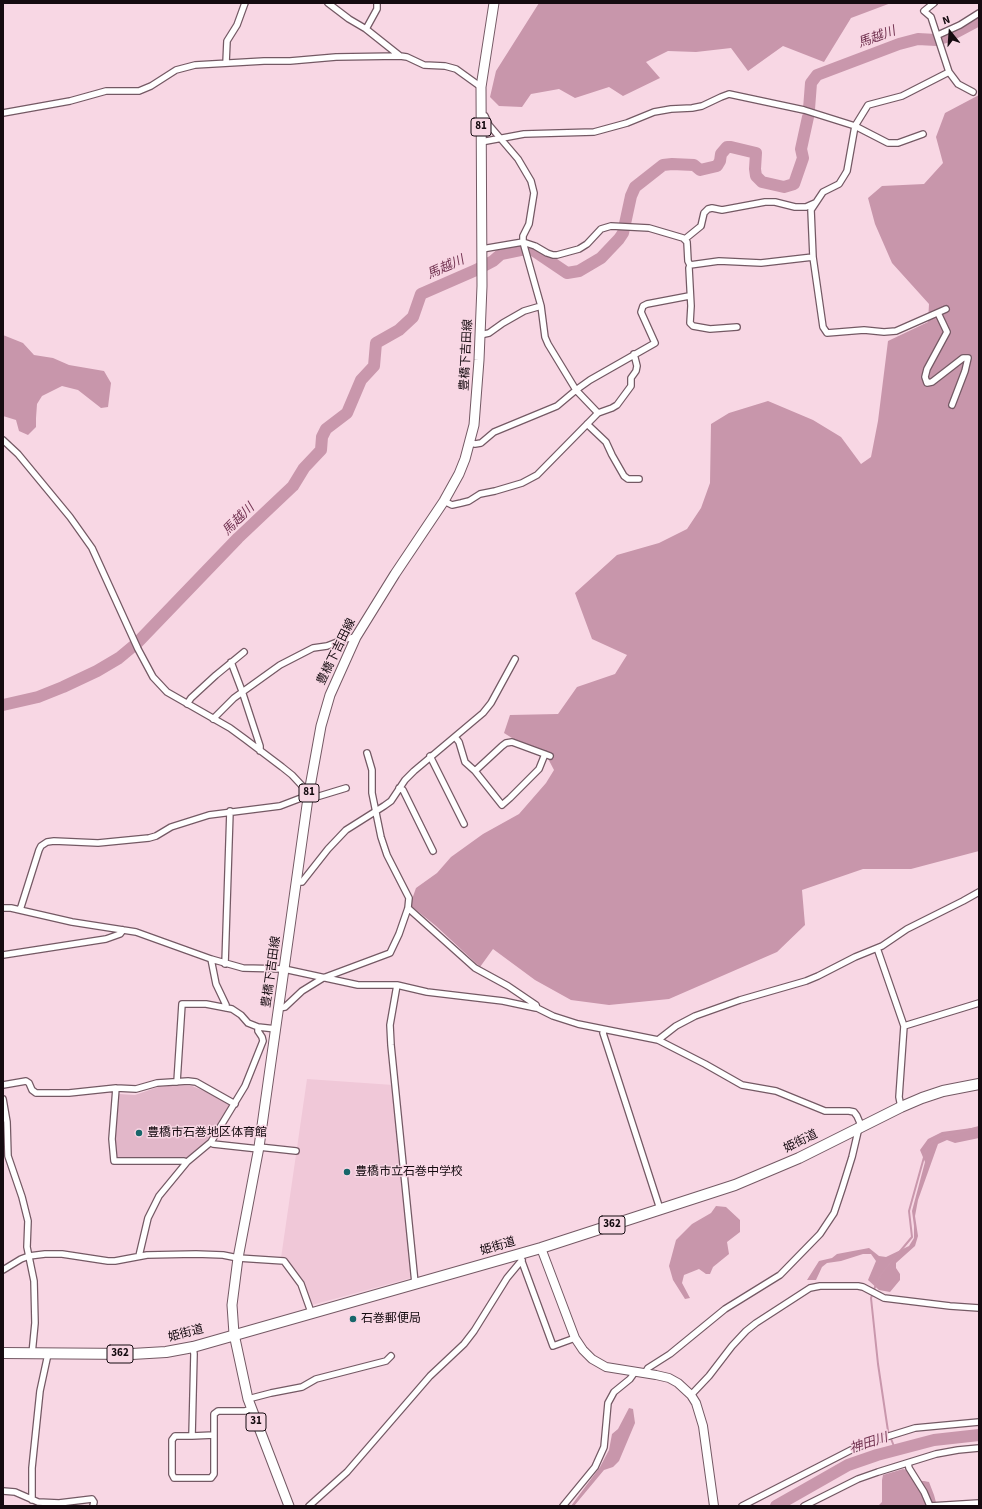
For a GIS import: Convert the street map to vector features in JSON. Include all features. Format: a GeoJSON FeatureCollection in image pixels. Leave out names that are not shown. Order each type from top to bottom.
{"type":"FeatureCollection","features":[{"type":"Feature","properties":{"kind":"highway","name":"姫街道"},"geometry":{"type":"LineString","coordinates":[[3,1353],[138,1354],[166,1352],[193,1347],[311,1312],[521,1257],[541,1248],[736,1184],[799,1158],[901,1107],[943,1091],[979,1084]]}},
{"type":"Feature","properties":{"kind":"main road","name":"豊橋下吉田線"},"geometry":{"type":"LineString","coordinates":[[234,1334],[232,1304],[238,1258],[259,1148],[296,882],[321,726],[330,695],[356,637],[395,574],[444,501],[459,474],[470,443],[476,407],[482,286],[482,87],[494,3]]}},
{"type":"Feature","properties":{"kind":"main road","name":"31"},"geometry":{"type":"LineString","coordinates":[[234,1334],[248,1399],[289,1506]]}},
{"type":"Feature","properties":{"kind":"street"},"geometry":{"type":"LineString","coordinates":[[226,64],[228,41],[237,25],[245,3]]}},
{"type":"Feature","properties":{"kind":"street"},"geometry":{"type":"LineString","coordinates":[[328,3],[349,19],[366,29],[400,56]]}},
{"type":"Feature","properties":{"kind":"street"},"geometry":{"type":"LineString","coordinates":[[366,29],[377,10],[377,3]]}},
{"type":"Feature","properties":{"kind":"street"},"geometry":{"type":"LineString","coordinates":[[934,3],[924,11],[932,17],[949,72],[958,84],[973,92]]}},
{"type":"Feature","properties":{"kind":"street"},"geometry":{"type":"LineString","coordinates":[[939,38],[979,13]]}},
{"type":"Feature","properties":{"kind":"street"},"geometry":{"type":"LineString","coordinates":[[3,112],[70,101],[106,91],[139,91],[151,86],[176,70],[195,65],[290,61],[336,56],[407,57],[424,65],[445,66],[456,69],[482,87]]}},
{"type":"Feature","properties":{"kind":"street"},"geometry":{"type":"LineString","coordinates":[[946,309],[896,331],[884,332],[864,330],[827,333],[823,327],[813,257],[811,210],[823,192],[839,184],[847,171],[855,126],[868,105],[902,96],[949,72]]}},
{"type":"Feature","properties":{"kind":"street"},"geometry":{"type":"LineString","coordinates":[[481,142],[541,133],[594,132],[628,123],[654,112],[702,106],[721,96],[729,94],[804,110],[855,126],[888,143],[898,143],[923,134]]}},
{"type":"Feature","properties":{"kind":"street"},"geometry":{"type":"LineString","coordinates":[[481,115],[485,116],[489,125],[524,167],[533,188],[529,224],[523,236],[524,246],[541,306],[545,337],[576,390],[598,413]]}},
{"type":"Feature","properties":{"kind":"street"},"geometry":{"type":"LineString","coordinates":[[685,239],[701,226],[704,213],[708,209],[712,208],[722,210],[765,202],[775,202],[795,207],[806,207],[815,203]]}},
{"type":"Feature","properties":{"kind":"street"},"geometry":{"type":"LineString","coordinates":[[482,250],[535,246],[553,256],[579,249],[606,227],[649,228],[685,239]]}},
{"type":"Feature","properties":{"kind":"street"},"geometry":{"type":"LineString","coordinates":[[685,239],[688,261],[690,265],[690,322],[693,326],[710,329],[737,327]]}},
{"type":"Feature","properties":{"kind":"street"},"geometry":{"type":"LineString","coordinates":[[690,265],[694,263],[719,261],[761,263],[813,257]]}},
{"type":"Feature","properties":{"kind":"street"},"geometry":{"type":"LineString","coordinates":[[470,443],[481,443],[494,432],[558,406],[576,390],[634,354],[655,343],[641,312],[643,306],[690,296]]}},
{"type":"Feature","properties":{"kind":"street"},"geometry":{"type":"LineString","coordinates":[[480,335],[489,333],[524,311],[541,306]]}},
{"type":"Feature","properties":{"kind":"street"},"geometry":{"type":"LineString","coordinates":[[938,313],[947,332],[927,369],[925,377],[927,382],[932,382],[964,358],[968,358],[965,371],[952,405]]}},
{"type":"Feature","properties":{"kind":"street"},"geometry":{"type":"LineString","coordinates":[[444,501],[452,505],[462,503],[469,501],[484,492],[502,489],[532,479],[598,413],[617,405],[631,386],[632,378],[636,371],[637,366],[634,354]]}},
{"type":"Feature","properties":{"kind":"street"},"geometry":{"type":"LineString","coordinates":[[587,424],[606,442],[612,456],[624,476],[628,479],[639,479]]}},
{"type":"Feature","properties":{"kind":"street"},"geometry":{"type":"LineString","coordinates":[[3,440],[18,454],[65,511],[92,548],[138,649],[153,677],[166,692],[230,728],[292,775],[313,798],[346,788]]}},
{"type":"Feature","properties":{"kind":"street"},"geometry":{"type":"LineString","coordinates":[[213,719],[242,691],[265,674],[305,651],[327,646],[354,636],[356,637]]}},
{"type":"Feature","properties":{"kind":"street"},"geometry":{"type":"LineString","coordinates":[[187,704],[191,698],[244,652]]}},
{"type":"Feature","properties":{"kind":"street"},"geometry":{"type":"LineString","coordinates":[[296,882],[302,882],[328,849],[346,830],[375,813],[390,801],[405,780],[430,756],[483,713],[491,703],[515,659]]}},
{"type":"Feature","properties":{"kind":"street"},"geometry":{"type":"LineString","coordinates":[[231,662],[260,746],[260,751]]}},
{"type":"Feature","properties":{"kind":"street"},"geometry":{"type":"LineString","coordinates":[[455,737],[459,742],[465,762],[475,771],[502,805],[539,769],[547,755],[512,742],[506,743],[475,771]]}},
{"type":"Feature","properties":{"kind":"street"},"geometry":{"type":"LineString","coordinates":[[279,1008],[285,1007],[302,991],[322,978],[390,953],[399,934],[408,908],[409,898],[387,855],[375,813],[372,793],[372,770],[367,753]]}},
{"type":"Feature","properties":{"kind":"street"},"geometry":{"type":"LineString","coordinates":[[430,756],[464,824]]}},
{"type":"Feature","properties":{"kind":"street"},"geometry":{"type":"LineString","coordinates":[[399,788],[403,790],[433,851]]}},
{"type":"Feature","properties":{"kind":"street"},"geometry":{"type":"LineString","coordinates":[[20,910],[39,850],[41,846],[47,842],[98,843],[149,838],[156,836],[171,826],[209,815],[230,811],[280,806],[309,795]]}},
{"type":"Feature","properties":{"kind":"street"},"geometry":{"type":"LineString","coordinates":[[225,964],[230,811]]}},
{"type":"Feature","properties":{"kind":"street"},"geometry":{"type":"LineString","coordinates":[[658,1040],[686,1019],[740,1000],[806,981],[855,956],[877,948],[907,929],[979,892]]}},
{"type":"Feature","properties":{"kind":"street"},"geometry":{"type":"LineString","coordinates":[[3,908],[20,910],[72,922],[123,930],[149,936],[210,960],[243,968],[284,969],[358,985],[398,985],[427,992],[532,1006],[567,1021],[604,1030],[658,1040],[742,1085],[776,1091],[825,1111],[854,1112],[860,1123],[852,1157],[834,1213],[820,1234],[780,1275],[725,1310],[670,1354],[648,1368],[645,1374]]}},
{"type":"Feature","properties":{"kind":"street"},"geometry":{"type":"LineString","coordinates":[[408,908],[475,968],[508,986],[536,1005],[537,1008]]}},
{"type":"Feature","properties":{"kind":"street"},"geometry":{"type":"LineString","coordinates":[[3,955],[106,939],[120,934],[123,930]]}},
{"type":"Feature","properties":{"kind":"street"},"geometry":{"type":"LineString","coordinates":[[877,948],[904,1026],[899,1097],[901,1107]]}},
{"type":"Feature","properties":{"kind":"street"},"geometry":{"type":"LineString","coordinates":[[210,960],[216,984],[226,1008]]}},
{"type":"Feature","properties":{"kind":"street"},"geometry":{"type":"LineString","coordinates":[[398,985],[390,1025],[415,1284]]}},
{"type":"Feature","properties":{"kind":"street"},"geometry":{"type":"LineString","coordinates":[[904,1026],[979,1003]]}},
{"type":"Feature","properties":{"kind":"street"},"geometry":{"type":"LineString","coordinates":[[177,1082],[182,1004],[206,1004],[232,1009],[241,1015],[248,1023],[258,1027],[276,1029]]}},
{"type":"Feature","properties":{"kind":"street"},"geometry":{"type":"LineString","coordinates":[[139,1256],[148,1218],[159,1196],[187,1162],[211,1142],[245,1086],[263,1041],[258,1031],[258,1027]]}},
{"type":"Feature","properties":{"kind":"street"},"geometry":{"type":"LineString","coordinates":[[604,1030],[603,1033],[660,1209]]}},
{"type":"Feature","properties":{"kind":"street"},"geometry":{"type":"LineString","coordinates":[[3,1085],[26,1081],[30,1083],[32,1090],[36,1093],[69,1093],[116,1088],[136,1089],[158,1083],[196,1082],[234,1104]]}},
{"type":"Feature","properties":{"kind":"street"},"geometry":{"type":"LineString","coordinates":[[116,1088],[112,1139],[114,1161],[187,1162]]}},
{"type":"Feature","properties":{"kind":"street"},"geometry":{"type":"LineString","coordinates":[[3,1099],[7,1122],[8,1156],[27,1213],[27,1247],[34,1281],[35,1323],[32,1354]]}},
{"type":"Feature","properties":{"kind":"street"},"geometry":{"type":"LineString","coordinates":[[211,1142],[213,1144],[296,1151]]}},
{"type":"Feature","properties":{"kind":"street"},"geometry":{"type":"LineString","coordinates":[[541,1248],[575,1338],[583,1350],[592,1359],[606,1367],[669,1378],[678,1383],[691,1395],[696,1403],[703,1426],[714,1506]]}},
{"type":"Feature","properties":{"kind":"street"},"geometry":{"type":"LineString","coordinates":[[3,1270],[29,1256],[62,1254],[115,1261],[139,1256],[196,1254],[284,1261],[301,1284],[311,1312]]}},
{"type":"Feature","properties":{"kind":"street"},"geometry":{"type":"LineString","coordinates":[[521,1257],[553,1346],[575,1338]]}},
{"type":"Feature","properties":{"kind":"street"},"geometry":{"type":"LineString","coordinates":[[309,1506],[347,1472],[430,1376],[464,1344],[474,1331],[521,1257]]}},
{"type":"Feature","properties":{"kind":"street"},"geometry":{"type":"LineString","coordinates":[[691,1395],[709,1376],[732,1346],[756,1323],[810,1288],[820,1286],[858,1286],[884,1298],[898,1301],[979,1308]]}},
{"type":"Feature","properties":{"kind":"street"},"geometry":{"type":"LineString","coordinates":[[192,1436],[193,1347]]}},
{"type":"Feature","properties":{"kind":"street"},"geometry":{"type":"LineString","coordinates":[[32,1500],[32,1468],[40,1399],[48,1354]]}},
{"type":"Feature","properties":{"kind":"street"},"geometry":{"type":"LineString","coordinates":[[248,1399],[302,1387],[316,1379],[386,1361],[391,1356]]}},
{"type":"Feature","properties":{"kind":"street"},"geometry":{"type":"LineString","coordinates":[[563,1506],[595,1467],[604,1447],[608,1403],[614,1392],[630,1379],[634,1372]]}},
{"type":"Feature","properties":{"kind":"street"},"geometry":{"type":"LineString","coordinates":[[214,1435],[175,1436],[172,1440],[172,1474],[174,1478],[210,1478],[214,1474],[214,1435],[214,1414],[218,1412],[245,1411],[252,1409]]}},
{"type":"Feature","properties":{"kind":"street"},"geometry":{"type":"LineString","coordinates":[[742,1506],[851,1450],[889,1436],[915,1428],[979,1422]]}},
{"type":"Feature","properties":{"kind":"street"},"geometry":{"type":"LineString","coordinates":[[804,1506],[858,1479],[943,1453],[979,1448]]}},
{"type":"Feature","properties":{"kind":"street"},"geometry":{"type":"LineString","coordinates":[[908,1463],[909,1468],[924,1492],[930,1506],[979,1503]]}},
{"type":"Feature","properties":{"kind":"street"},"geometry":{"type":"LineString","coordinates":[[3,1491],[23,1494],[32,1500],[58,1503],[92,1499],[94,1502],[93,1506]]}},
{"type":"Feature","properties":{"kind":"shaded area"},"geometry":{"type":"Polygon","coordinates":[[[539,3],[891,3],[851,18],[824,62],[783,46],[748,71],[731,48],[696,52],[668,51],[646,62],[660,78],[623,96],[609,87],[575,98],[559,89],[531,94],[522,107],[499,106],[490,97],[496,71],[539,3]]]}},
{"type":"Feature","properties":{"kind":"shaded area"},"geometry":{"type":"Polygon","coordinates":[[[979,95],[979,851],[911,869],[863,869],[802,890],[805,925],[777,952],[669,999],[609,1005],[571,1000],[535,980],[493,949],[480,967],[436,926],[410,905],[416,888],[437,873],[451,857],[483,834],[519,814],[546,783],[554,770],[545,753],[528,748],[504,733],[510,715],[558,714],[577,687],[615,674],[627,655],[592,639],[575,593],[617,555],[659,543],[687,529],[701,508],[710,483],[711,424],[729,413],[768,401],[813,420],[841,437],[861,464],[871,457],[878,421],[888,341],[928,322],[929,304],[892,263],[875,224],[868,198],[882,186],[924,184],[943,163],[936,137],[945,113],[979,95]]]}},
{"type":"Feature","properties":{"kind":"shaded area"},"geometry":{"type":"Polygon","coordinates":[[[3,335],[23,343],[34,355],[53,358],[69,365],[104,371],[111,383],[108,407],[101,408],[78,390],[62,386],[42,396],[37,404],[36,427],[28,435],[19,431],[16,420],[3,416],[3,335]]]}},
{"type":"Feature","properties":{"kind":"shaded area","name":"豊橋市立石巻中学校"},"geometry":{"type":"Polygon","coordinates":[[[307,1079],[393,1085],[411,1278],[312,1305],[304,1283],[286,1259],[281,1258],[307,1079]]]}},
{"type":"Feature","properties":{"kind":"shaded area"},"geometry":{"type":"Polygon","coordinates":[[[178,1085],[192,1086],[209,1093],[232,1107],[208,1142],[187,1159],[115,1158],[114,1139],[119,1094],[135,1095],[158,1087],[178,1085]]]}},
{"type":"Feature","properties":{"kind":"shaded area"},"geometry":{"type":"Polygon","coordinates":[[[979,1127],[979,1138],[955,1143],[947,1140],[938,1144],[918,1200],[915,1216],[918,1236],[915,1246],[896,1263],[896,1268],[900,1274],[900,1280],[890,1292],[879,1290],[868,1280],[876,1261],[871,1254],[863,1254],[841,1261],[827,1263],[822,1267],[816,1280],[807,1280],[819,1261],[832,1258],[837,1254],[869,1248],[879,1256],[886,1257],[909,1246],[914,1238],[912,1211],[925,1162],[920,1150],[928,1139],[942,1132],[979,1127]]]}},
{"type":"Feature","properties":{"kind":"shaded area"},"geometry":{"type":"Polygon","coordinates":[[[716,1206],[726,1207],[740,1220],[740,1232],[727,1242],[729,1254],[713,1267],[710,1274],[706,1274],[699,1269],[684,1275],[682,1283],[690,1298],[685,1299],[673,1280],[669,1266],[676,1240],[692,1224],[711,1213],[716,1206]]]}},
{"type":"Feature","properties":{"kind":"shaded area"},"geometry":{"type":"Polygon","coordinates":[[[629,1408],[633,1409],[635,1423],[619,1461],[613,1467],[604,1470],[574,1506],[571,1506],[600,1467],[609,1450],[612,1434],[618,1429],[629,1408]]]}},
{"type":"Feature","properties":{"kind":"shaded area"},"geometry":{"type":"Polygon","coordinates":[[[903,1469],[907,1470],[914,1481],[929,1482],[937,1506],[878,1506],[882,1502],[883,1475],[903,1469]]]}},
{"type":"Feature","properties":{"kind":"waterway","name":"馬越川"},"geometry":{"type":"LineString","coordinates":[[809,109],[811,83],[817,75],[899,44],[918,39],[936,40],[949,36],[979,20]]}},
{"type":"Feature","properties":{"kind":"waterway","name":"馬越川"},"geometry":{"type":"LineString","coordinates":[[3,705],[38,697],[63,687],[97,671],[119,658],[137,643],[238,538],[293,486],[304,468],[321,450],[322,437],[326,429],[347,413],[361,380],[374,366],[376,343],[399,330],[413,317],[421,294],[476,270],[493,261],[501,254],[530,248],[567,273],[579,271],[601,258],[619,239],[623,233],[631,196],[635,187],[663,165],[694,165],[700,170],[717,166],[720,161],[721,154],[727,147],[731,147],[756,153],[756,176],[762,182],[784,187],[794,184],[803,158],[801,149],[808,117]]}},
{"type":"Feature","properties":{"kind":"waterway"},"geometry":{"type":"LineString","coordinates":[[895,1449],[888,1431],[878,1364],[871,1298],[881,1274],[912,1237],[909,1211],[926,1150],[931,1142],[942,1137],[979,1127]]}},
{"type":"Feature","properties":{"kind":"waterway","name":"神田川"},"geometry":{"type":"LineString","coordinates":[[776,1506],[848,1465],[877,1455],[934,1440],[979,1435]]}},
{"type":"Feature","properties":{"kind":"place","name":"豊橋市石巻地区体育館"},"geometry":{"type":"Point","coordinates":[139,1133]}},
{"type":"Feature","properties":{"kind":"place","name":"豊橋市立石巻中学校"},"geometry":{"type":"Point","coordinates":[347,1172]}},
{"type":"Feature","properties":{"kind":"place","name":"石巻郵便局"},"geometry":{"type":"Point","coordinates":[353,1319]}}]}
